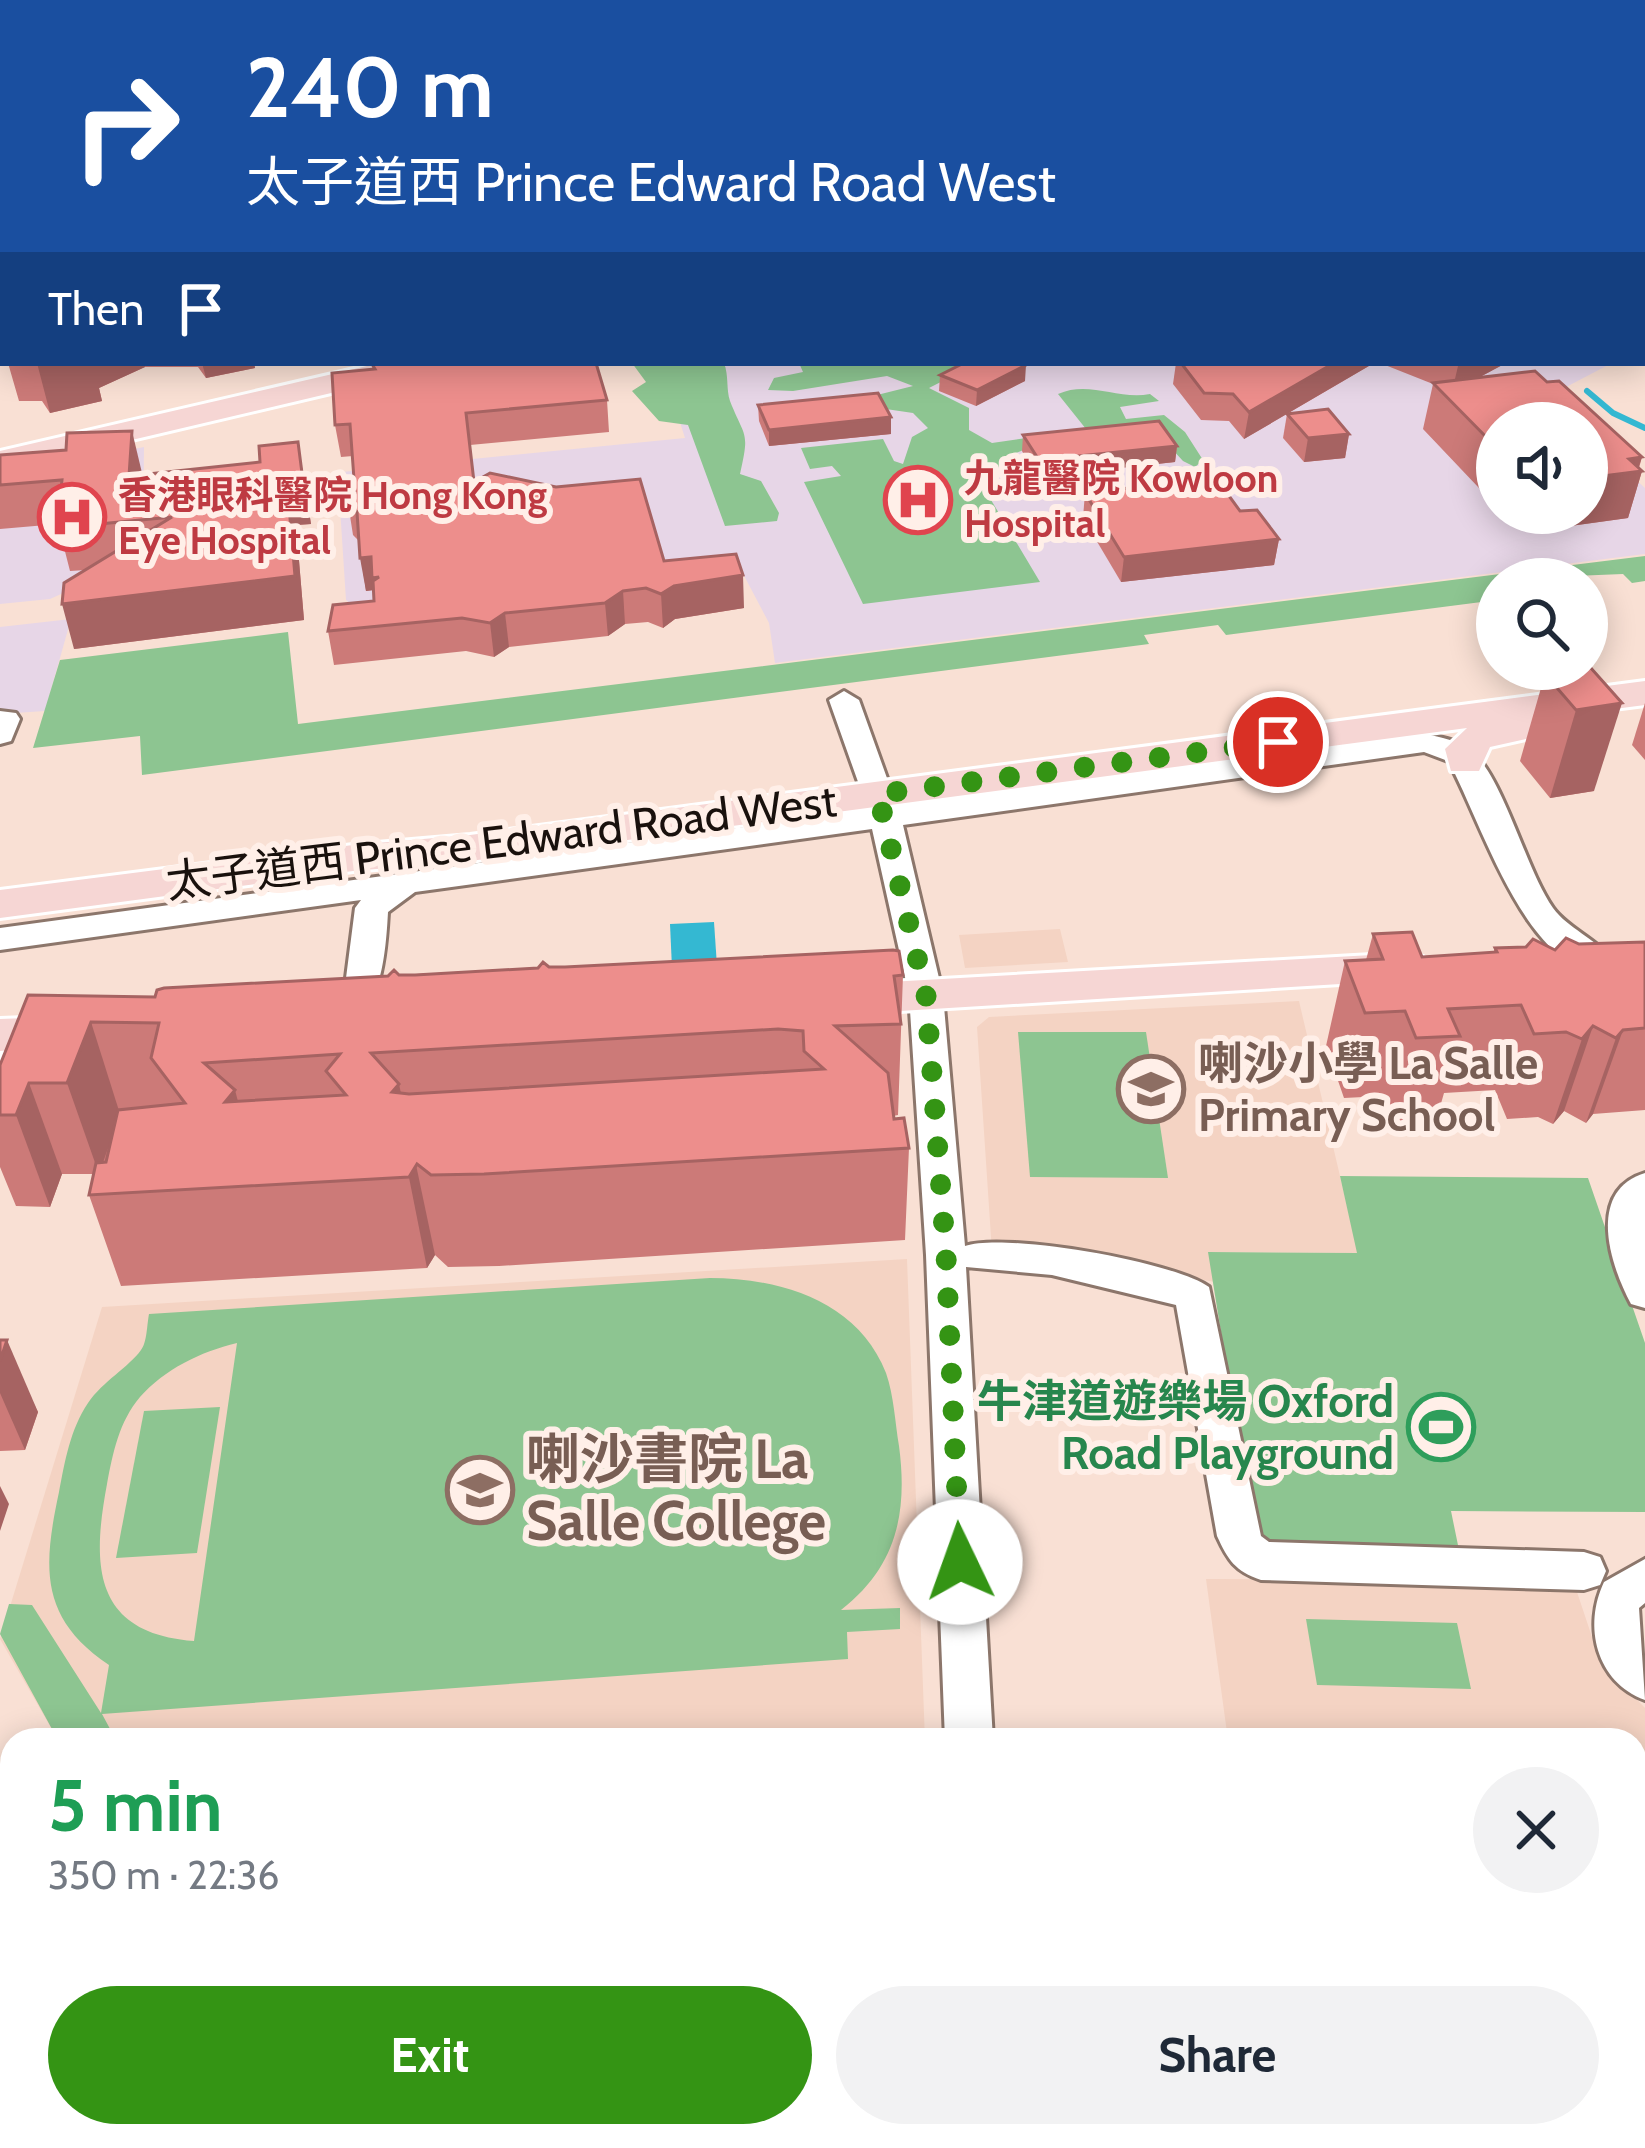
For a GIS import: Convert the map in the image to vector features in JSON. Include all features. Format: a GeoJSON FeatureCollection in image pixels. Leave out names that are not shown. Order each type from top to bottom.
{"type":"FeatureCollection","features":[{"type":"Feature","properties":{"kind":"main road"},"geometry":{"type":"LineString","coordinates":[[0,441],[344,367]]}},
{"type":"Feature","properties":{"kind":"main road"},"geometry":{"type":"LineString","coordinates":[[0,461],[344,367]]}},
{"type":"Feature","properties":{"kind":"main road","name":"太子道西 Prince Edward Road West"},"geometry":{"type":"LineString","coordinates":[[0,904],[365,856],[882,805],[1645,692]]}},
{"type":"Feature","properties":{"kind":"main road"},"geometry":{"type":"LineString","coordinates":[[1465,762],[1465,749],[1477,738],[1546,723],[1575,702]]}},
{"type":"Feature","properties":{"kind":"main road"},"geometry":{"type":"LineString","coordinates":[[0,925],[347,878],[470,848]]}},
{"type":"Feature","properties":{"kind":"main road"},"geometry":{"type":"LineString","coordinates":[[1527,962],[1611,957]]}},
{"type":"Feature","properties":{"kind":"main road"},"geometry":{"type":"LineString","coordinates":[[783,1003],[1439,966]]}},
{"type":"Feature","properties":{"kind":"main road"},"geometry":{"type":"LineString","coordinates":[[300,1029],[397,1024]]}},
{"type":"Feature","properties":{"kind":"main road"},"geometry":{"type":"LineString","coordinates":[[1,1050],[130,1039]]}},
{"type":"Feature","properties":{"kind":"street"},"geometry":{"type":"LineString","coordinates":[[844,700],[882,805],[926,995],[946,1255],[968,1728]]}},
{"type":"Feature","properties":{"kind":"street","name":"太子道西 Prince Edward Road West"},"geometry":{"type":"LineString","coordinates":[[0,939],[408,883],[882,805],[1410,744],[1450,748],[1465,762]]}},
{"type":"Feature","properties":{"kind":"street"},"geometry":{"type":"LineString","coordinates":[[1465,762],[1542,917],[1569,948],[1611,957]]}},
{"type":"Feature","properties":{"kind":"street"},"geometry":{"type":"LineString","coordinates":[[300,1029],[359,995],[372,908],[408,883]]}},
{"type":"Feature","properties":{"kind":"street"},"geometry":{"type":"LineString","coordinates":[[1645,1187],[1624,1213],[1624,1232],[1645,1292]]}},
{"type":"Feature","properties":{"kind":"street"},"geometry":{"type":"LineString","coordinates":[[979,1256],[1052,1260],[1183,1289],[1195,1298],[1239,1536],[1246,1551],[1261,1561],[1584,1571]]}},
{"type":"Feature","properties":{"kind":"street"},"geometry":{"type":"LineString","coordinates":[[1645,1578],[1620,1596],[1613,1629],[1619,1648],[1645,1679]]}},
{"type":"Feature","properties":{"kind":"shaded area","name":"九龍醫院 Kowloon Hospital"},"geometry":{"type":"Polygon","coordinates":[[[662,366],[1606,366],[1537,402],[1476,402],[1476,534],[1608,534],[1608,454],[1645,488],[1645,554],[1608,559],[1476,558],[1476,575],[775,663],[769,623],[740,568],[354,607],[346,600],[338,477],[342,472],[685,438],[662,366]]]}},
{"type":"Feature","properties":{"kind":"shaded area","name":"香港眼科醫院 Hong Kong Eye Hospital"},"geometry":{"type":"Polygon","coordinates":[[[144,447],[143,557],[50,599],[0,604],[0,477],[144,447]]]}},
{"type":"Feature","properties":{"kind":"shaded area"},"geometry":{"type":"Polygon","coordinates":[[[71,619],[45,711],[0,714],[0,627],[71,619]]]}},
{"type":"Feature","properties":{"kind":"shaded area"},"geometry":{"type":"Polygon","coordinates":[[[1060,929],[1068,962],[965,968],[959,935],[1060,929]]]}},
{"type":"Feature","properties":{"kind":"shaded area","name":"喇沙小學 La Salle Primary School"},"geometry":{"type":"Polygon","coordinates":[[[1299,1001],[1358,1253],[1209,1252],[1215,1282],[1049,1253],[992,1252],[977,1027],[989,1017],[1299,1001]]]}},
{"type":"Feature","properties":{"kind":"shaded area","name":"喇沙書院 La Salle College"},"geometry":{"type":"Polygon","coordinates":[[[907,1259],[925,1728],[51,1728],[0,1639],[102,1307],[907,1259]]]}},
{"type":"Feature","properties":{"kind":"shaded area"},"geometry":{"type":"Polygon","coordinates":[[[1206,1579],[1573,1580],[1600,1661],[1645,1708],[1645,1728],[1226,1728],[1206,1579]]]}},
{"type":"Feature","properties":{"kind":"green space"},"geometry":{"type":"Polygon","coordinates":[[[634,366],[725,366],[730,401],[744,435],[740,474],[761,481],[779,513],[777,521],[725,526],[688,425],[659,421],[632,391],[646,382],[634,366]]]}},
{"type":"Feature","properties":{"kind":"green space"},"geometry":{"type":"Polygon","coordinates":[[[800,366],[972,366],[929,388],[969,408],[969,430],[992,443],[1086,429],[1058,394],[1070,390],[1150,394],[1159,401],[1120,407],[1126,419],[1164,415],[1185,432],[1203,460],[1195,467],[1183,461],[1159,435],[1031,447],[1016,453],[1015,468],[995,470],[973,460],[969,463],[1040,582],[863,604],[804,482],[841,476],[832,466],[810,469],[801,448],[883,439],[894,461],[903,464],[912,437],[928,428],[913,413],[845,403],[913,386],[887,376],[793,391],[768,390],[774,378],[803,372],[800,366]]]}},
{"type":"Feature","properties":{"kind":"green space"},"geometry":{"type":"Polygon","coordinates":[[[1645,556],[1645,581],[1632,583],[1623,574],[1608,575],[1608,561],[1645,556]]]}},
{"type":"Feature","properties":{"kind":"green space"},"geometry":{"type":"Polygon","coordinates":[[[1476,577],[1476,603],[1226,635],[1218,625],[1144,635],[1149,644],[142,775],[140,736],[33,748],[60,660],[288,632],[298,724],[1476,577]]]}},
{"type":"Feature","properties":{"kind":"green space"},"geometry":{"type":"Polygon","coordinates":[[[1018,1032],[1146,1032],[1168,1178],[1030,1177],[1018,1032]]]}},
{"type":"Feature","properties":{"kind":"green space","name":"牛津道遊樂場 Oxford Road Playground"},"geometry":{"type":"Polygon","coordinates":[[[1340,1176],[1588,1178],[1645,1343],[1645,1512],[1451,1511],[1459,1550],[1256,1548],[1208,1252],[1357,1253],[1340,1176]]]}},
{"type":"Feature","properties":{"kind":"green space","name":"喇沙書院 La Salle College"},"geometry":{"type":"Polygon","coordinates":[[[710,1278],[763,1283],[814,1298],[857,1328],[886,1373],[901,1471],[899,1516],[886,1557],[875,1576],[841,1610],[900,1608],[900,1629],[847,1632],[848,1659],[102,1714],[110,1728],[51,1728],[0,1634],[9,1604],[32,1605],[101,1713],[109,1665],[69,1629],[58,1609],[49,1567],[50,1544],[77,1424],[94,1395],[141,1350],[149,1314],[710,1278]],[[237,1343],[184,1363],[140,1397],[118,1438],[109,1472],[100,1541],[107,1590],[135,1624],[160,1635],[194,1641],[237,1343]]]}},
{"type":"Feature","properties":{"kind":"green space"},"geometry":{"type":"Polygon","coordinates":[[[220,1407],[197,1553],[116,1558],[144,1411],[220,1407]]]}},
{"type":"Feature","properties":{"kind":"green space"},"geometry":{"type":"Polygon","coordinates":[[[1306,1619],[1457,1623],[1471,1689],[1317,1685],[1306,1619]]]}},
{"type":"Feature","properties":{"kind":"water"},"geometry":{"type":"Polygon","coordinates":[[[714,922],[717,966],[672,968],[670,924],[714,922]]]}},
{"type":"Feature","properties":{"kind":"building"},"geometry":{"type":"Polygon","coordinates":[[[597,366],[607,400],[466,413],[474,482],[490,473],[556,487],[640,479],[664,561],[736,554],[743,575],[674,586],[661,594],[646,588],[623,591],[605,603],[505,613],[490,623],[462,618],[328,631],[333,605],[374,601],[373,581],[379,577],[372,578],[371,557],[360,558],[357,512],[348,503],[355,493],[350,424],[335,425],[332,373],[597,366]]]}},
{"type":"Feature","properties":{"kind":"building"},"geometry":{"type":"Polygon","coordinates":[[[958,366],[1024,366],[977,390],[940,375],[958,366]]]}},
{"type":"Feature","properties":{"kind":"building"},"geometry":{"type":"Polygon","coordinates":[[[1183,366],[1329,366],[1249,412],[1233,394],[1204,393],[1183,366]]]}},
{"type":"Feature","properties":{"kind":"building"},"geometry":{"type":"Polygon","coordinates":[[[1535,371],[1547,382],[1559,381],[1582,402],[1476,402],[1476,427],[1433,383],[1535,371]]]}},
{"type":"Feature","properties":{"kind":"building"},"geometry":{"type":"Polygon","coordinates":[[[878,393],[891,417],[769,430],[758,405],[878,393]]]}},
{"type":"Feature","properties":{"kind":"building"},"geometry":{"type":"Polygon","coordinates":[[[1328,409],[1349,434],[1308,438],[1287,414],[1328,409]]]}},
{"type":"Feature","properties":{"kind":"building"},"geometry":{"type":"Polygon","coordinates":[[[1159,421],[1177,446],[1039,460],[1023,435],[1159,421]]]}},
{"type":"Feature","properties":{"kind":"building"},"geometry":{"type":"Polygon","coordinates":[[[1608,426],[1642,457],[1629,459],[1642,471],[1608,475],[1608,426]]]}},
{"type":"Feature","properties":{"kind":"building"},"geometry":{"type":"Polygon","coordinates":[[[132,431],[129,476],[260,462],[259,446],[298,442],[303,481],[287,483],[295,576],[62,604],[64,583],[172,517],[57,528],[62,480],[0,485],[0,455],[66,450],[67,433],[132,431]]]}},
{"type":"Feature","properties":{"kind":"building"},"geometry":{"type":"Polygon","coordinates":[[[1216,478],[1240,511],[1257,510],[1279,539],[1124,557],[1085,493],[1216,478]]]}},
{"type":"Feature","properties":{"kind":"building"},"geometry":{"type":"Polygon","coordinates":[[[1608,687],[1622,703],[1576,710],[1559,690],[1608,687]]]}},
{"type":"Feature","properties":{"kind":"building"},"geometry":{"type":"Polygon","coordinates":[[[1412,932],[1422,957],[1497,952],[1495,948],[1526,947],[1533,939],[1555,950],[1566,938],[1579,944],[1645,942],[1645,1028],[1623,1030],[1616,1038],[1593,1026],[1582,1039],[1566,1032],[1534,1034],[1521,1005],[1448,1009],[1460,1036],[1416,1038],[1405,1011],[1365,1013],[1345,961],[1383,959],[1373,934],[1412,932]]]}},
{"type":"Feature","properties":{"kind":"building"},"geometry":{"type":"Polygon","coordinates":[[[899,951],[903,975],[894,976],[901,1024],[835,1026],[888,1073],[894,1119],[904,1118],[909,1148],[484,1174],[431,1175],[417,1164],[409,1177],[89,1195],[96,1163],[106,1162],[118,1110],[185,1103],[151,1058],[159,1023],[91,1022],[67,1083],[29,1083],[16,1115],[0,1115],[0,1065],[28,995],[155,997],[164,988],[388,976],[394,970],[399,975],[415,975],[538,968],[543,962],[549,967],[899,951]],[[803,1031],[371,1053],[399,1084],[392,1092],[409,1094],[824,1069],[804,1051],[803,1031]],[[340,1054],[204,1063],[235,1090],[225,1102],[346,1095],[326,1071],[340,1054]]]}},
{"type":"Feature","properties":{"kind":"waterway"},"geometry":{"type":"LineString","coordinates":[[1587,391],[1613,413],[1645,428]]}},
{"type":"Feature","properties":{"kind":"place","name":"九龍醫院 Kowloon Hospital"},"geometry":{"type":"Point","coordinates":[918,500]}},
{"type":"Feature","properties":{"kind":"place","name":"香港眼科醫院 Hong Kong Eye Hospital"},"geometry":{"type":"Point","coordinates":[72,517]}},
{"type":"Feature","properties":{"kind":"place","name":"喇沙小學 La Salle Primary School"},"geometry":{"type":"Point","coordinates":[1151,1089]}},
{"type":"Feature","properties":{"kind":"place","name":"牛津道遊樂場 Oxford Road Playground"},"geometry":{"type":"Point","coordinates":[1441,1427]}},
{"type":"Feature","properties":{"kind":"place","name":"喇沙書院 La Salle College"},"geometry":{"type":"Point","coordinates":[480,1490]}},
{"type":"Feature","properties":{"kind":"route"},"geometry":{"type":"LineString","coordinates":[[960,1562],[946,1255],[926,995],[878,794],[1278,742]]}}]}
